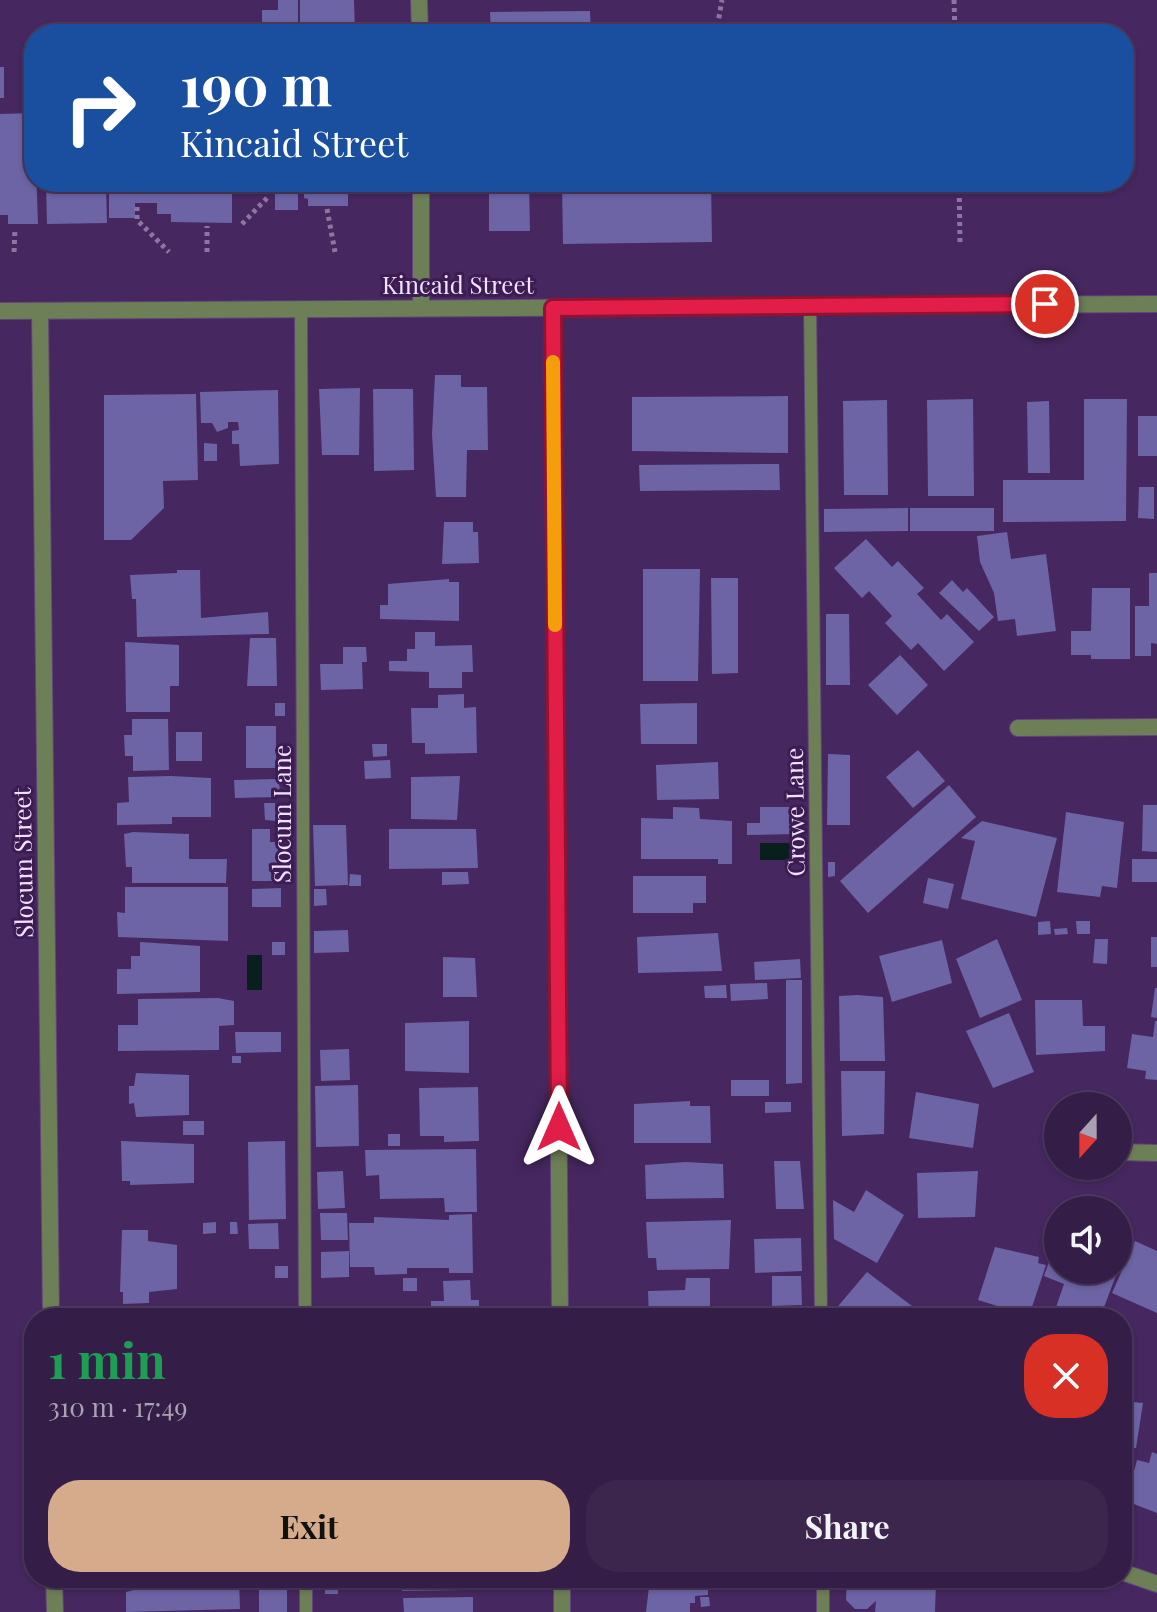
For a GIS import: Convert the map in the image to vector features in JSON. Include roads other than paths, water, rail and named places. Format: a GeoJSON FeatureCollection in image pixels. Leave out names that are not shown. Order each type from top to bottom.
{"type":"FeatureCollection","features":[{"type":"Feature","properties":{"kind":"street"},"geometry":{"type":"LineString","coordinates":[[419,0],[420,24]]}},
{"type":"Feature","properties":{"kind":"street"},"geometry":{"type":"LineString","coordinates":[[421,192],[421,308]]}},
{"type":"Feature","properties":{"kind":"street","name":"Kincaid Street"},"geometry":{"type":"LineString","coordinates":[[0,311],[1157,304]]}},
{"type":"Feature","properties":{"kind":"street"},"geometry":{"type":"LineString","coordinates":[[553,308],[560,1308]]}},
{"type":"Feature","properties":{"kind":"street","name":"Slocum Street"},"geometry":{"type":"LineString","coordinates":[[40,311],[51,1308]]}},
{"type":"Feature","properties":{"kind":"street"},"geometry":{"type":"LineString","coordinates":[[1018,728],[1157,727]]}},
{"type":"Feature","properties":{"kind":"street"},"geometry":{"type":"LineString","coordinates":[[1132,1152],[1157,1153]]}},
{"type":"Feature","properties":{"kind":"street"},"geometry":{"type":"LineString","coordinates":[[1132,1575],[1157,1584]]}},
{"type":"Feature","properties":{"kind":"street"},"geometry":{"type":"LineString","coordinates":[[54,1588],[55,1612]]}},
{"type":"Feature","properties":{"kind":"street"},"geometry":{"type":"LineString","coordinates":[[562,1588],[562,1612]]}},
{"type":"Feature","properties":{"kind":"lane","name":"Crowe Lane"},"geometry":{"type":"LineString","coordinates":[[810,305],[821,1308]]}},
{"type":"Feature","properties":{"kind":"lane","name":"Slocum Lane"},"geometry":{"type":"LineString","coordinates":[[301,309],[305,1308]]}},
{"type":"Feature","properties":{"kind":"lane"},"geometry":{"type":"LineString","coordinates":[[306,1588],[306,1612]]}},
{"type":"Feature","properties":{"kind":"lane"},"geometry":{"type":"LineString","coordinates":[[823,1588],[823,1612]]}}]}
